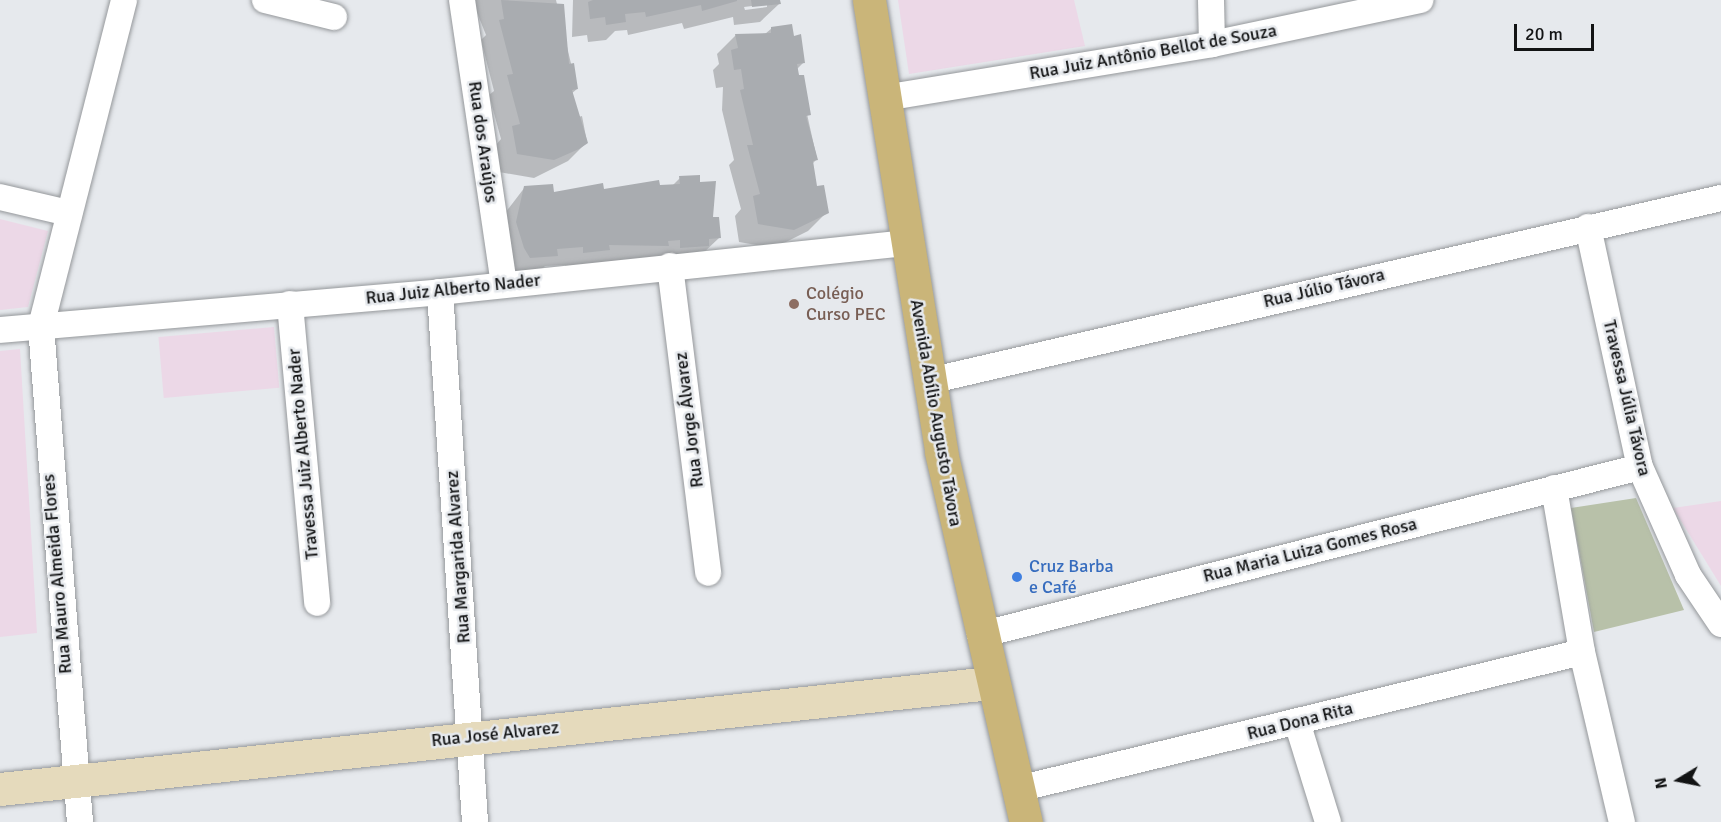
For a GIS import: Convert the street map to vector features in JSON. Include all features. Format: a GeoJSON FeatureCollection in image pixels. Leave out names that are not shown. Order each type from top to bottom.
{"type":"FeatureCollection","features":[{"type":"Feature","properties":{"kind":"main road","name":"Avenida Abílio Augusto Távora"},"geometry":{"type":"LineString","coordinates":[[869,0],[928,381],[980,635],[1026,822]]}},
{"type":"Feature","properties":{"kind":"main road","name":"Rua José Alvarez"},"geometry":{"type":"LineString","coordinates":[[0,789],[470,736],[991,683]]}},
{"type":"Feature","properties":{"kind":"street","name":"Rua Mauro Almeida Flores"},"geometry":{"type":"LineString","coordinates":[[80,822],[75,782],[41,326],[124,0]]}},
{"type":"Feature","properties":{"kind":"street"},"geometry":{"type":"LineString","coordinates":[[265,0],[334,17]]}},
{"type":"Feature","properties":{"kind":"street","name":"Rua dos Araújos"},"geometry":{"type":"LineString","coordinates":[[462,0],[504,284]]}},
{"type":"Feature","properties":{"kind":"street"},"geometry":{"type":"LineString","coordinates":[[1211,0],[1212,44]]}},
{"type":"Feature","properties":{"kind":"street","name":"Rua Juiz Antônio Bellot de Souza"},"geometry":{"type":"LineString","coordinates":[[884,98],[1212,44],[1420,0]]}},
{"type":"Feature","properties":{"kind":"street"},"geometry":{"type":"LineString","coordinates":[[0,197],[69,213]]}},
{"type":"Feature","properties":{"kind":"street","name":"Rua Júlio Távora"},"geometry":{"type":"LineString","coordinates":[[928,381],[1721,198]]}},
{"type":"Feature","properties":{"kind":"street","name":"Travessa Júlia Távora"},"geometry":{"type":"LineString","coordinates":[[1588,227],[1640,467],[1688,575],[1721,624]]}},
{"type":"Feature","properties":{"kind":"street","name":"Rua Juiz Alberto Nader"},"geometry":{"type":"LineString","coordinates":[[0,330],[440,292],[906,243]]}},
{"type":"Feature","properties":{"kind":"street","name":"Rua Jorge Álvarez"},"geometry":{"type":"LineString","coordinates":[[670,267],[708,573]]}},
{"type":"Feature","properties":{"kind":"street","name":"Rua Margarida Alvarez"},"geometry":{"type":"LineString","coordinates":[[440,292],[475,822]]}},
{"type":"Feature","properties":{"kind":"street","name":"Travessa Juiz Alberto Nader"},"geometry":{"type":"LineString","coordinates":[[290,304],[317,603]]}},
{"type":"Feature","properties":{"kind":"street","name":"Rua Maria Luiza Gomes Rosa"},"geometry":{"type":"LineString","coordinates":[[980,635],[1640,467]]}},
{"type":"Feature","properties":{"kind":"street"},"geometry":{"type":"LineString","coordinates":[[1554,488],[1582,652],[1622,822]]}},
{"type":"Feature","properties":{"kind":"street","name":"Rua Dona Rita"},"geometry":{"type":"LineString","coordinates":[[1018,789],[1582,652]]}},
{"type":"Feature","properties":{"kind":"street"},"geometry":{"type":"LineString","coordinates":[[1297,722],[1328,822]]}},
{"type":"Feature","properties":{"kind":"shaded area"},"geometry":{"type":"Polygon","coordinates":[[[898,0],[1074,0],[1085,46],[909,74],[898,0]]]}},
{"type":"Feature","properties":{"kind":"shaded area"},"geometry":{"type":"Polygon","coordinates":[[[0,219],[48,231],[28,307],[0,310],[0,219]]]}},
{"type":"Feature","properties":{"kind":"shaded area"},"geometry":{"type":"Polygon","coordinates":[[[274,327],[279,388],[164,398],[158,337],[274,327]]]}},
{"type":"Feature","properties":{"kind":"shaded area"},"geometry":{"type":"Polygon","coordinates":[[[20,349],[37,633],[0,637],[0,351],[20,349]]]}},
{"type":"Feature","properties":{"kind":"shaded area"},"geometry":{"type":"Polygon","coordinates":[[[1721,501],[1721,586],[1673,508],[1721,501]]]}},
{"type":"Feature","properties":{"kind":"green space"},"geometry":{"type":"Polygon","coordinates":[[[1636,498],[1684,610],[1594,632],[1571,508],[1636,498]]]}},
{"type":"Feature","properties":{"kind":"building"},"geometry":{"type":"Polygon","coordinates":[[[501,0],[564,4],[569,64],[574,63],[578,89],[572,90],[588,143],[554,160],[517,154],[512,126],[520,124],[507,75],[513,74],[499,20],[504,19],[501,0]]]}},
{"type":"Feature","properties":{"kind":"building"},"geometry":{"type":"Polygon","coordinates":[[[593,0],[737,1],[702,11],[701,5],[646,17],[645,12],[625,14],[626,22],[606,25],[605,17],[590,19],[588,2],[593,0]]]}},
{"type":"Feature","properties":{"kind":"building"},"geometry":{"type":"Polygon","coordinates":[[[751,0],[780,0],[781,4],[752,7],[751,0]]]}},
{"type":"Feature","properties":{"kind":"building"},"geometry":{"type":"Polygon","coordinates":[[[792,24],[794,36],[801,34],[805,63],[797,64],[799,75],[804,75],[811,115],[806,116],[818,160],[813,161],[817,186],[824,185],[829,213],[794,230],[758,224],[753,196],[760,194],[747,145],[753,145],[740,90],[744,89],[741,69],[734,70],[731,50],[738,48],[735,34],[771,33],[771,27],[792,24]]]}},
{"type":"Feature","properties":{"kind":"building"},"geometry":{"type":"Polygon","coordinates":[[[700,175],[700,182],[716,181],[713,217],[719,217],[721,238],[709,239],[709,246],[680,248],[680,240],[668,241],[669,246],[609,245],[610,250],[583,253],[583,247],[557,249],[558,256],[530,258],[524,248],[516,222],[524,186],[553,184],[554,192],[603,183],[604,189],[659,180],[660,185],[680,184],[679,176],[700,175]]]}},
{"type":"Feature","properties":{"kind":"place","name":"Colégio Curso PEC"},"geometry":{"type":"Point","coordinates":[794,304]}},
{"type":"Feature","properties":{"kind":"place","name":"Cruz Barba e Café"},"geometry":{"type":"Point","coordinates":[1017,577]}}]}
